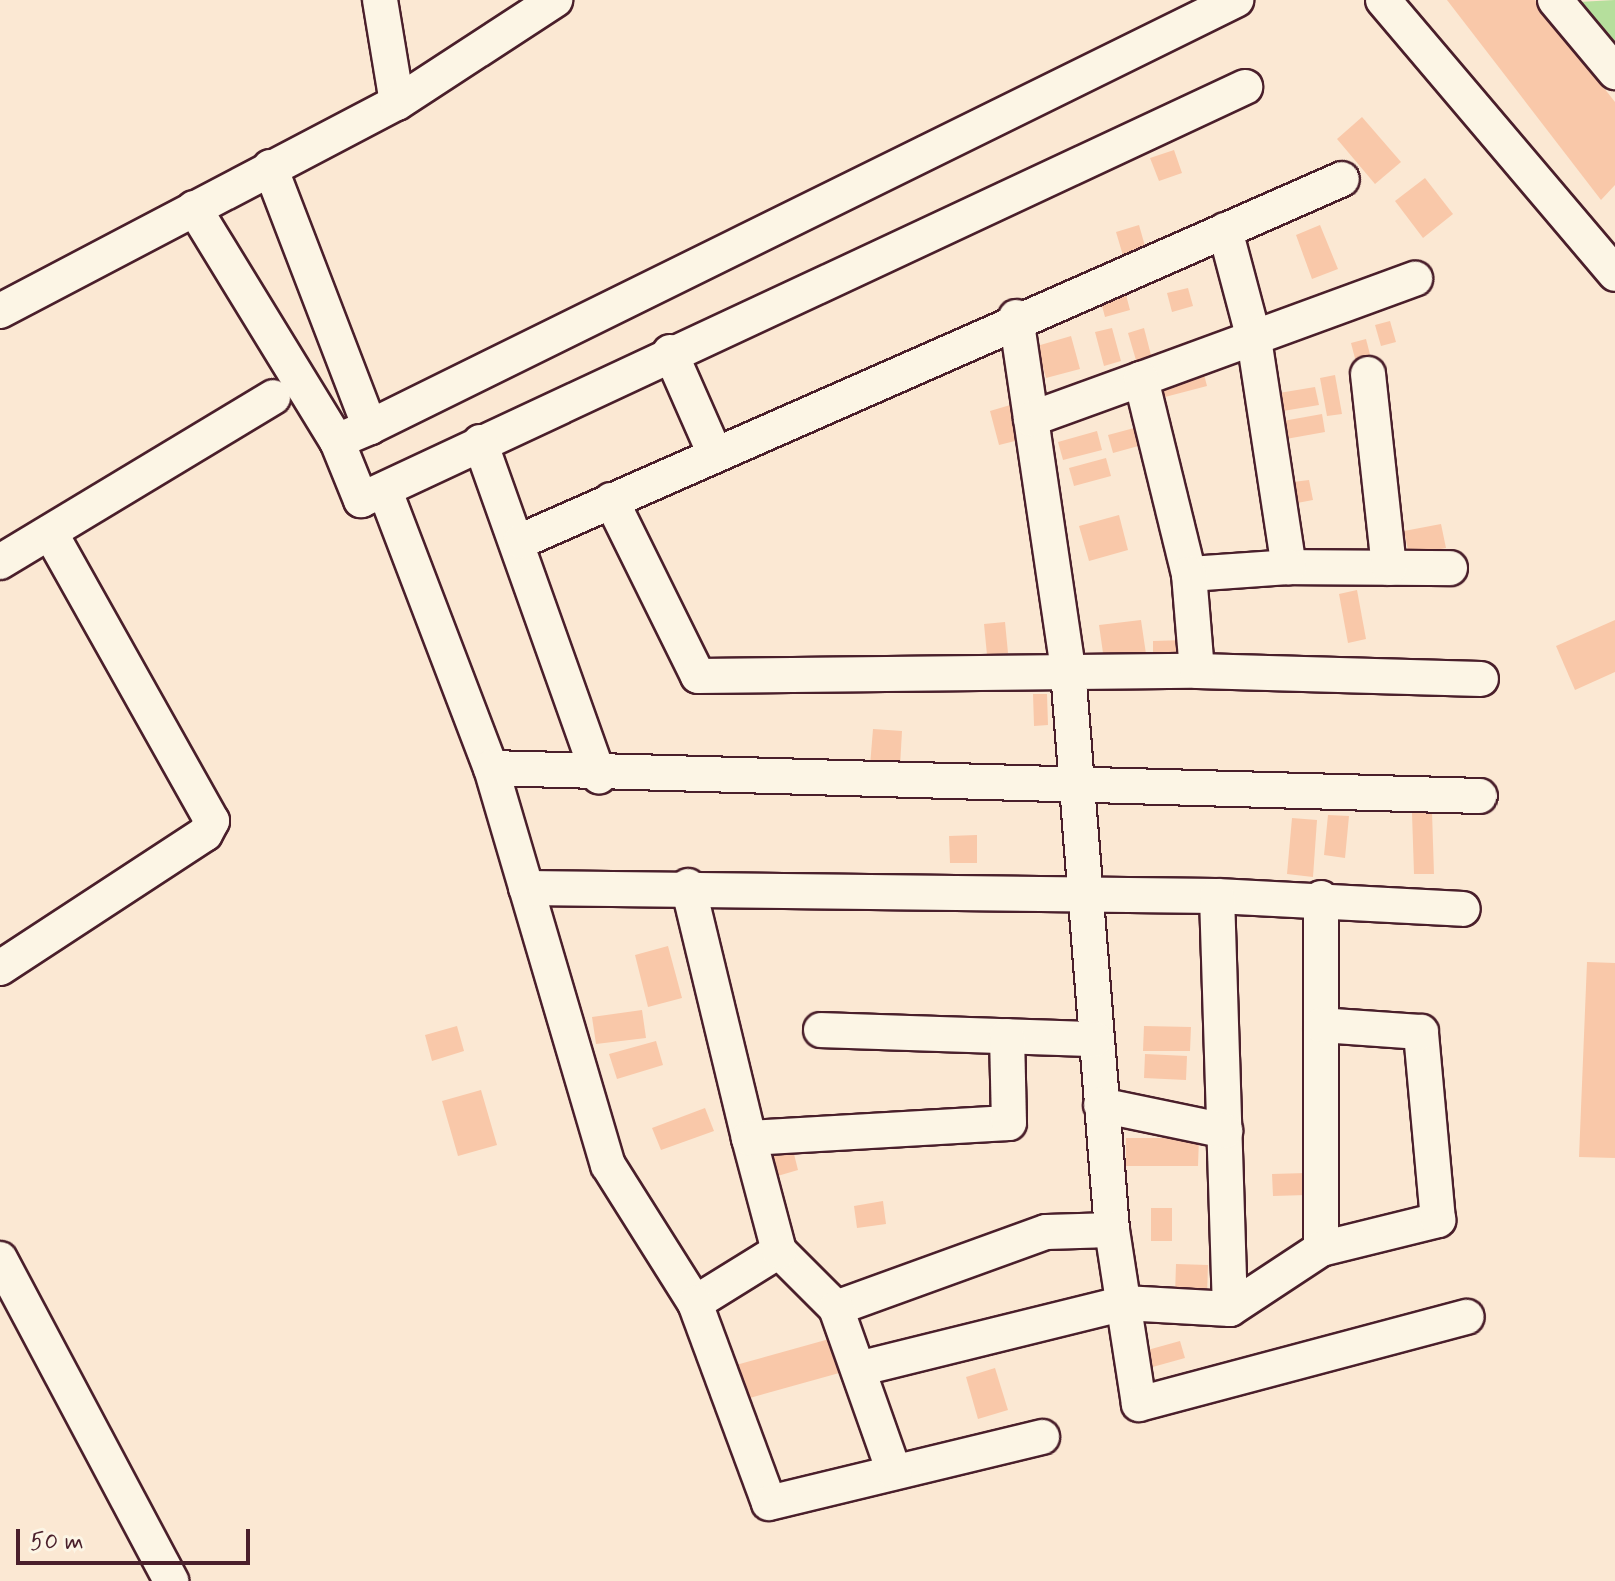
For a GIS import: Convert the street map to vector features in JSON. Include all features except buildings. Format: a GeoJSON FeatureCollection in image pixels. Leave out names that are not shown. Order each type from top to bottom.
{"type":"FeatureCollection","features":[{"type":"Feature","properties":{"kind":"lane"},"geometry":{"type":"LineString","coordinates":[[380,0],[397,103]]}},
{"type":"Feature","properties":{"kind":"lane"},"geometry":{"type":"LineString","coordinates":[[0,311],[397,103],[555,0]]}},
{"type":"Feature","properties":{"kind":"lane"},"geometry":{"type":"LineString","coordinates":[[337,441],[1236,0]]}},
{"type":"Feature","properties":{"kind":"lane"},"geometry":{"type":"LineString","coordinates":[[1383,0],[1615,274]]}},
{"type":"Feature","properties":{"kind":"lane"},"geometry":{"type":"LineString","coordinates":[[1555,0],[1615,72]]}},
{"type":"Feature","properties":{"kind":"lane"},"geometry":{"type":"LineString","coordinates":[[194,208],[337,441],[361,500],[670,352],[1245,87]]}},
{"type":"Feature","properties":{"kind":"lane"},"geometry":{"type":"LineString","coordinates":[[270,167],[370,427]]}},
{"type":"Feature","properties":{"kind":"lane"},"geometry":{"type":"LineString","coordinates":[[521,541],[1016,317],[1342,179]]}},
{"type":"Feature","properties":{"kind":"lane"},"geometry":{"type":"LineString","coordinates":[[1225,230],[1254,339],[1289,567]]}},
{"type":"Feature","properties":{"kind":"lane"},"geometry":{"type":"LineString","coordinates":[[1031,419],[1415,279]]}},
{"type":"Feature","properties":{"kind":"lane"},"geometry":{"type":"LineString","coordinates":[[1016,317],[1068,671],[1072,785],[1088,893],[1095,1039],[1112,1230],[1139,1404],[1467,1317]]}},
{"type":"Feature","properties":{"kind":"lane"},"geometry":{"type":"LineString","coordinates":[[670,352],[715,454]]}},
{"type":"Feature","properties":{"kind":"lane"},"geometry":{"type":"LineString","coordinates":[[1368,374],[1389,568]]}},
{"type":"Feature","properties":{"kind":"lane"},"geometry":{"type":"LineString","coordinates":[[1141,379],[1189,574],[1197,671]]}},
{"type":"Feature","properties":{"kind":"lane"},"geometry":{"type":"LineString","coordinates":[[0,562],[273,397]]}},
{"type":"Feature","properties":{"kind":"lane"},"geometry":{"type":"LineString","coordinates":[[480,442],[521,541],[599,776]]}},
{"type":"Feature","properties":{"kind":"lane"},"geometry":{"type":"LineString","coordinates":[[385,491],[491,768],[608,1165],[695,1303],[769,1503],[1042,1437]]}},
{"type":"Feature","properties":{"kind":"lane"},"geometry":{"type":"LineString","coordinates":[[611,500],[698,676],[1197,671],[1481,679]]}},
{"type":"Feature","properties":{"kind":"lane"},"geometry":{"type":"LineString","coordinates":[[0,968],[205,834],[212,821],[50,532]]}},
{"type":"Feature","properties":{"kind":"lane"},"geometry":{"type":"LineString","coordinates":[[1189,574],[1289,567],[1450,568]]}},
{"type":"Feature","properties":{"kind":"lane"},"geometry":{"type":"LineString","coordinates":[[491,768],[599,776],[1480,796]]}},
{"type":"Feature","properties":{"kind":"lane"},"geometry":{"type":"LineString","coordinates":[[526,888],[688,886],[1321,898],[1463,909]]}},
{"type":"Feature","properties":{"kind":"lane"},"geometry":{"type":"LineString","coordinates":[[688,886],[779,1251],[836,1308],[862,1368],[894,1472]]}},
{"type":"Feature","properties":{"kind":"lane"},"geometry":{"type":"LineString","coordinates":[[1217,896],[1230,1309]]}},
{"type":"Feature","properties":{"kind":"lane"},"geometry":{"type":"LineString","coordinates":[[1321,898],[1321,1249]]}},
{"type":"Feature","properties":{"kind":"lane"},"geometry":{"type":"LineString","coordinates":[[862,1368],[1124,1303],[1230,1309],[1321,1249],[1438,1220],[1421,1032],[1321,1025]]}},
{"type":"Feature","properties":{"kind":"lane"},"geometry":{"type":"LineString","coordinates":[[821,1030],[1095,1039]]}},
{"type":"Feature","properties":{"kind":"lane"},"geometry":{"type":"LineString","coordinates":[[749,1138],[1009,1123],[1007,1036]]}},
{"type":"Feature","properties":{"kind":"lane"},"geometry":{"type":"LineString","coordinates":[[1101,1105],[1225,1131]]}},
{"type":"Feature","properties":{"kind":"lane"},"geometry":{"type":"LineString","coordinates":[[836,1308],[1046,1232],[1112,1230]]}},
{"type":"Feature","properties":{"kind":"lane"},"geometry":{"type":"LineString","coordinates":[[695,1303],[779,1251]]}},
{"type":"Feature","properties":{"kind":"lane"},"geometry":{"type":"LineString","coordinates":[[0,1259],[171,1581]]}},
{"type":"Feature","properties":{"kind":"green space"},"geometry":{"type":"Polygon","coordinates":[[[1615,0],[1615,49],[1578,2],[1615,0]]]}}]}
